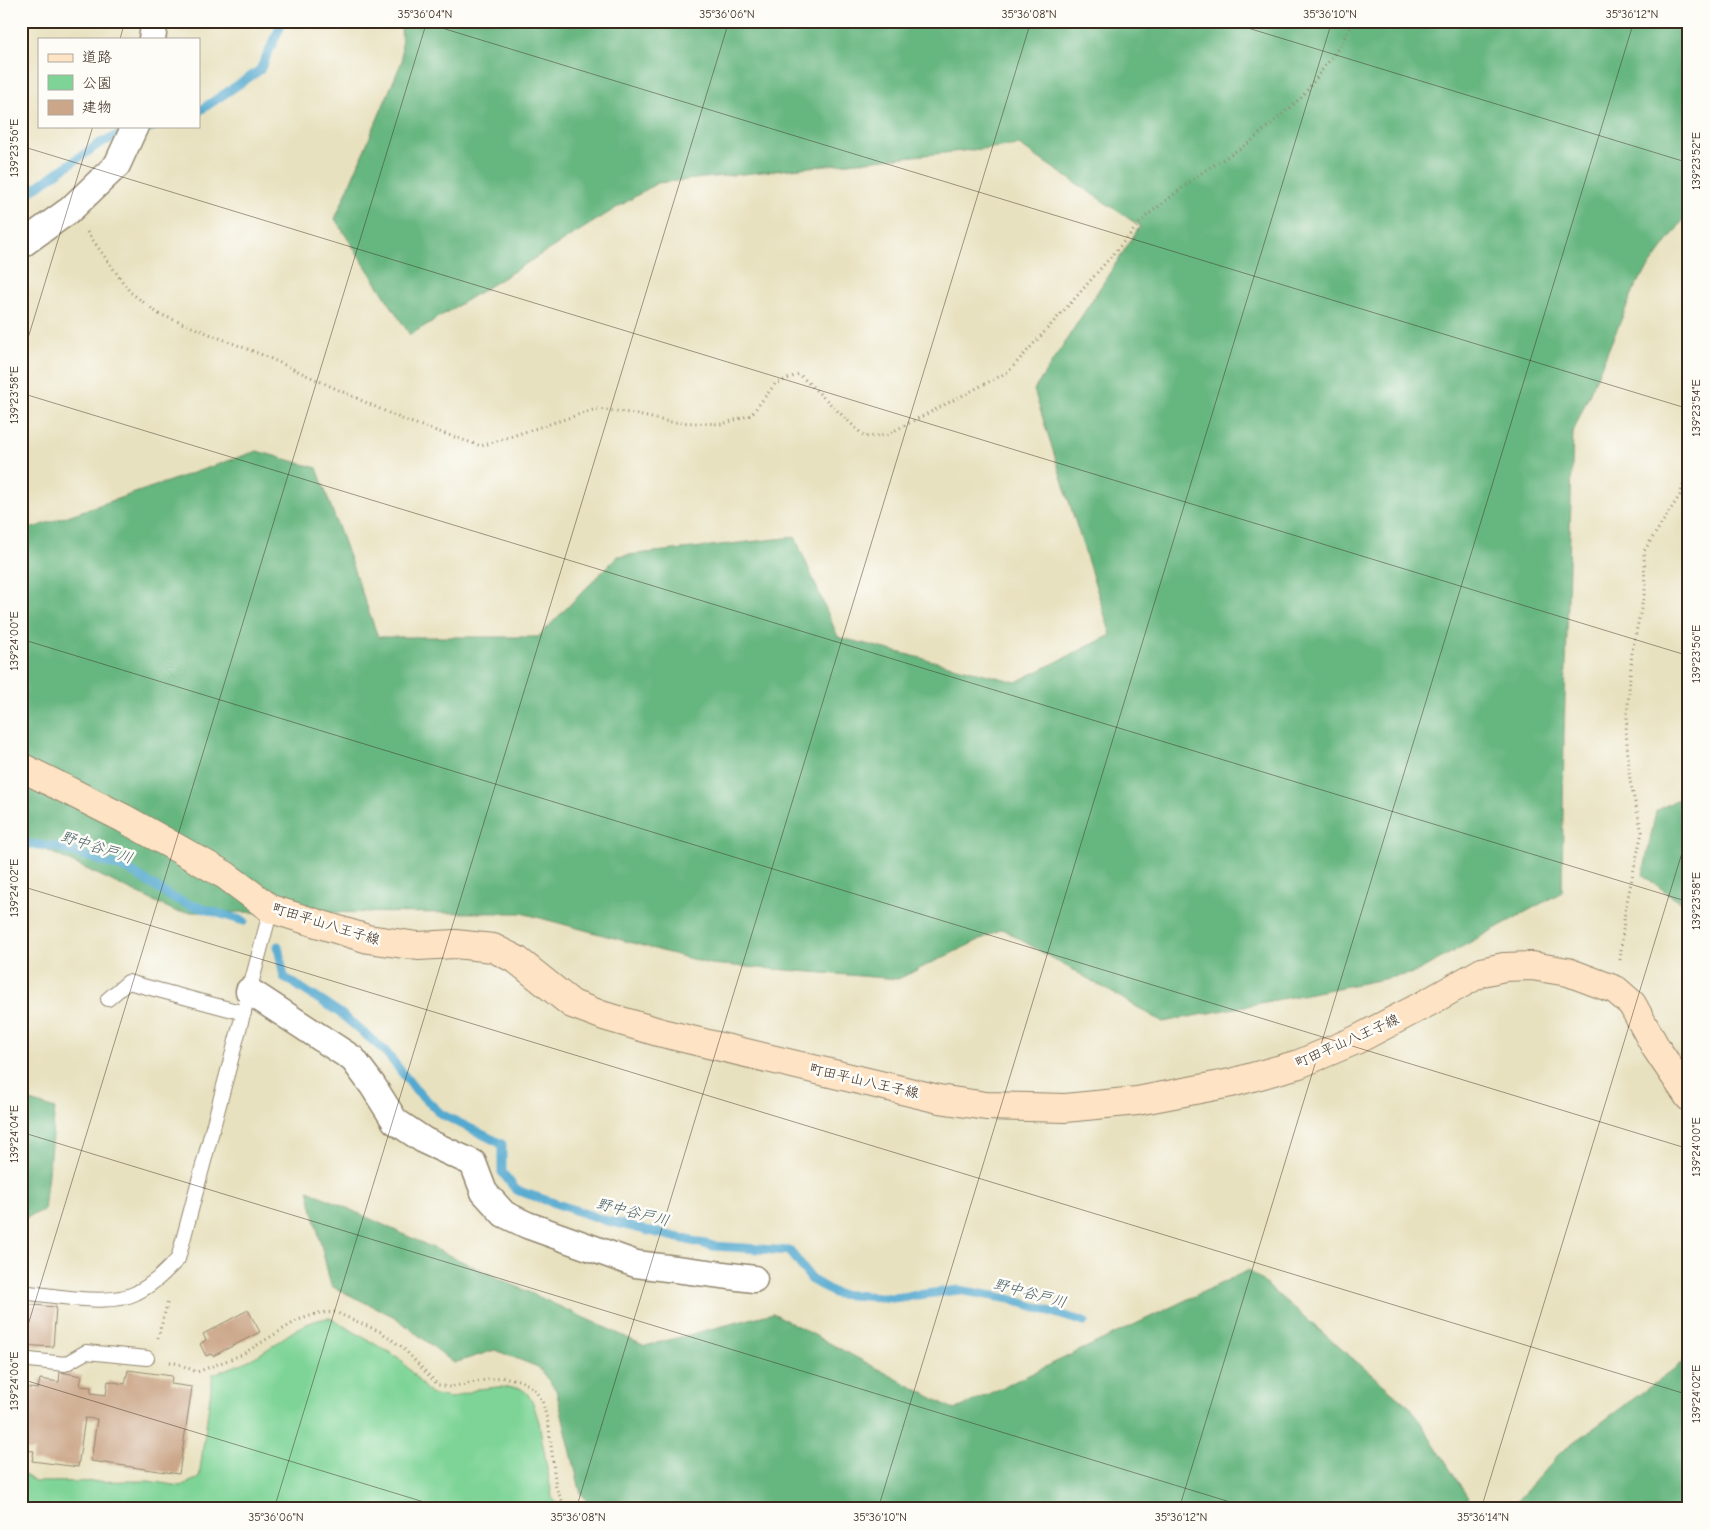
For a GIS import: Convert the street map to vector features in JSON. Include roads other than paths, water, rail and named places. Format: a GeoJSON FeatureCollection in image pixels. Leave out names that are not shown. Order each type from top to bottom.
{"type":"FeatureCollection","features":[{"type":"Feature","properties":{"kind":"main road","name":"町田平山八王子線"},"geometry":{"type":"LineString","coordinates":[[21,767],[123,818],[225,875],[271,909],[368,939],[418,946],[455,944],[493,948],[517,960],[572,1004],[604,1016],[662,1034],[939,1099],[986,1106],[1065,1108],[1128,1102],[1231,1083],[1299,1064],[1364,1036],[1482,972],[1504,967],[1532,966],[1568,972],[1616,990],[1632,1004],[1656,1048],[1689,1097]]}},
{"type":"Feature","properties":{"kind":"street"},"geometry":{"type":"LineString","coordinates":[[152,38],[155,21]]}},
{"type":"Feature","properties":{"kind":"street"},"geometry":{"type":"LineString","coordinates":[[21,245],[71,209],[117,165],[134,128]]}},
{"type":"Feature","properties":{"kind":"street"},"geometry":{"type":"LineString","coordinates":[[246,1002],[353,1059],[395,1121],[425,1141],[473,1163],[484,1192],[504,1214],[527,1225],[636,1264],[754,1279]]}},
{"type":"Feature","properties":{"kind":"lane"},"geometry":{"type":"LineString","coordinates":[[21,1292],[107,1301],[135,1294],[158,1280],[178,1259],[271,909]]}},
{"type":"Feature","properties":{"kind":"lane"},"geometry":{"type":"LineString","coordinates":[[108,999],[128,982],[246,1002]]}},
{"type":"Feature","properties":{"kind":"lane"},"geometry":{"type":"LineString","coordinates":[[21,1359],[65,1364],[86,1352],[147,1358]]}},
{"type":"Feature","properties":{"kind":"waterway"},"geometry":{"type":"LineString","coordinates":[[200,110],[260,70],[283,21]]}},
{"type":"Feature","properties":{"kind":"waterway"},"geometry":{"type":"LineString","coordinates":[[141,131],[149,128]]}},
{"type":"Feature","properties":{"kind":"waterway"},"geometry":{"type":"LineString","coordinates":[[21,198],[100,143],[123,133]]}},
{"type":"Feature","properties":{"kind":"waterway","name":"野中谷戸川"},"geometry":{"type":"LineString","coordinates":[[21,843],[57,847],[129,870],[171,897],[244,921]]}},
{"type":"Feature","properties":{"kind":"waterway","name":"野中谷戸川"},"geometry":{"type":"LineString","coordinates":[[278,946],[284,977],[340,1013],[385,1051],[415,1089],[441,1114],[502,1144],[502,1172],[516,1190],[604,1220],[713,1246],[790,1251],[812,1280],[836,1294],[893,1298],[959,1290],[1010,1299],[1084,1322]]}}]}
